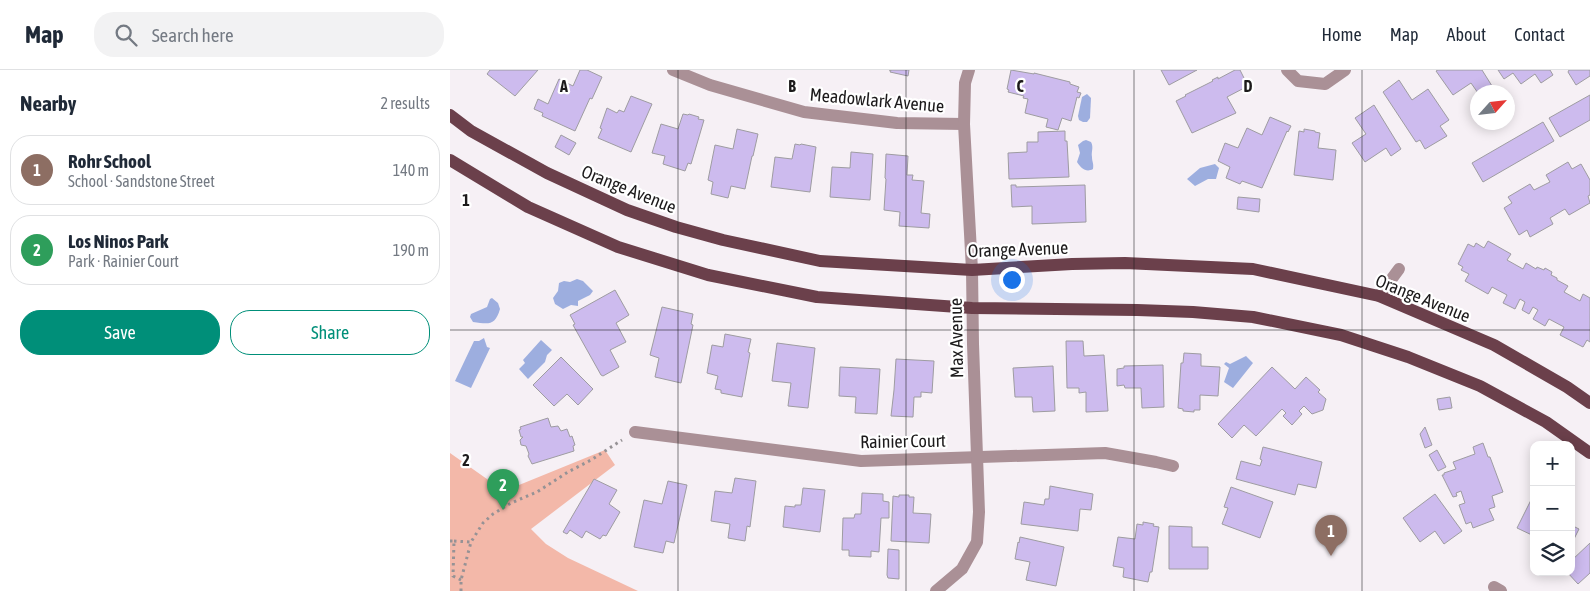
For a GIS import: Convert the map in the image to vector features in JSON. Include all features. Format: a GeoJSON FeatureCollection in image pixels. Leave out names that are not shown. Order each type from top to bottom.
{"type":"FeatureCollection","features":[{"type":"Feature","properties":{"kind":"main road","name":"Orange Avenue"},"geometry":{"type":"LineString","coordinates":[[450,115],[471,131],[547,173],[627,210],[676,227],[723,240],[820,260],[972,270],[1125,263],[1253,269],[1379,296],[1494,345],[1568,387],[1590,402]]}},
{"type":"Feature","properties":{"kind":"main road"},"geometry":{"type":"LineString","coordinates":[[450,160],[528,207],[618,246],[708,275],[817,297],[972,308],[1193,312],[1253,317],[1341,335],[1408,357],[1480,386],[1546,422],[1590,453]]}},
{"type":"Feature","properties":{"kind":"street","name":"Meadowlark Avenue"},"geometry":{"type":"LineString","coordinates":[[673,70],[710,85],[804,112],[897,123],[964,124]]}},
{"type":"Feature","properties":{"kind":"street","name":"Max Avenue"},"geometry":{"type":"LineString","coordinates":[[936,591],[962,569],[977,542],[979,512],[972,270],[964,124],[964,83],[969,70]]}},
{"type":"Feature","properties":{"kind":"street"},"geometry":{"type":"LineString","coordinates":[[1287,70],[1298,81],[1325,84],[1345,70]]}},
{"type":"Feature","properties":{"kind":"street"},"geometry":{"type":"LineString","coordinates":[[1379,296],[1399,269]]}},
{"type":"Feature","properties":{"kind":"street","name":"Rainier Court"},"geometry":{"type":"LineString","coordinates":[[635,432],[861,461],[1105,453],[1173,466]]}},
{"type":"Feature","properties":{"kind":"path"},"geometry":{"type":"LineString","coordinates":[[461,591],[471,542],[483,523],[493,514],[536,492],[635,432]]}},
{"type":"Feature","properties":{"kind":"path"},"geometry":{"type":"LineString","coordinates":[[462,580],[453,576],[452,541],[471,542]]}},
{"type":"Feature","properties":{"kind":"shaded area"},"geometry":{"type":"Polygon","coordinates":[[[605,450],[615,465],[531,529],[546,544],[568,558],[638,591],[450,591],[450,453],[504,491],[605,450]]]}},
{"type":"Feature","properties":{"kind":"water"},"geometry":{"type":"Polygon","coordinates":[[[1087,94],[1091,98],[1090,118],[1087,122],[1083,122],[1079,120],[1078,116],[1082,97],[1087,94]]]}},
{"type":"Feature","properties":{"kind":"water"},"geometry":{"type":"Polygon","coordinates":[[[1086,140],[1091,142],[1092,146],[1093,169],[1088,170],[1082,168],[1077,162],[1080,153],[1078,145],[1086,140]]]}},
{"type":"Feature","properties":{"kind":"water"},"geometry":{"type":"Polygon","coordinates":[[[1215,164],[1219,168],[1216,179],[1208,179],[1195,186],[1187,179],[1200,168],[1215,164]]]}},
{"type":"Feature","properties":{"kind":"water"},"geometry":{"type":"Polygon","coordinates":[[[577,279],[583,281],[593,291],[590,295],[578,301],[578,306],[571,305],[563,309],[555,304],[553,298],[558,291],[559,283],[577,279]]]}},
{"type":"Feature","properties":{"kind":"water"},"geometry":{"type":"Polygon","coordinates":[[[492,298],[498,303],[500,309],[496,318],[491,323],[473,322],[470,317],[471,314],[487,307],[492,298]]]}},
{"type":"Feature","properties":{"kind":"water"},"geometry":{"type":"Polygon","coordinates":[[[484,338],[487,347],[490,348],[471,388],[455,381],[474,341],[484,338]]]}},
{"type":"Feature","properties":{"kind":"water"},"geometry":{"type":"Polygon","coordinates":[[[541,340],[552,350],[547,355],[545,362],[528,379],[519,369],[525,363],[523,360],[541,340]]]}},
{"type":"Feature","properties":{"kind":"water"},"geometry":{"type":"Polygon","coordinates":[[[1246,356],[1253,363],[1233,388],[1224,382],[1229,368],[1224,364],[1226,362],[1230,364],[1246,356]]]}},
{"type":"Feature","properties":{"kind":"building"},"geometry":{"type":"Polygon","coordinates":[[[490,70],[538,70],[515,96],[487,74],[490,70]]]}},
{"type":"Feature","properties":{"kind":"building"},"geometry":{"type":"Polygon","coordinates":[[[580,70],[587,70],[602,77],[575,131],[542,116],[543,113],[534,109],[538,99],[548,104],[559,79],[573,86],[580,70]]]}},
{"type":"Feature","properties":{"kind":"building"},"geometry":{"type":"Polygon","coordinates":[[[891,70],[909,70],[908,76],[890,72],[891,70]]]}},
{"type":"Feature","properties":{"kind":"building"},"geometry":{"type":"Polygon","coordinates":[[[1011,70],[1034,73],[1070,82],[1070,84],[1079,87],[1077,92],[1081,93],[1079,98],[1077,97],[1071,121],[1062,118],[1058,130],[1046,127],[1048,119],[1025,113],[1028,99],[1023,98],[1024,96],[1008,92],[1009,90],[1007,89],[1011,70]]]}},
{"type":"Feature","properties":{"kind":"building"},"geometry":{"type":"Polygon","coordinates":[[[1161,70],[1197,70],[1169,85],[1161,70]]]}},
{"type":"Feature","properties":{"kind":"building"},"geometry":{"type":"Polygon","coordinates":[[[1235,70],[1240,70],[1248,86],[1227,97],[1236,113],[1192,133],[1176,101],[1212,80],[1235,70]]]}},
{"type":"Feature","properties":{"kind":"building"},"geometry":{"type":"Polygon","coordinates":[[[1482,70],[1491,85],[1472,85],[1471,83],[1453,95],[1436,71],[1482,70]]]}},
{"type":"Feature","properties":{"kind":"building"},"geometry":{"type":"Polygon","coordinates":[[[1498,70],[1550,70],[1553,75],[1541,83],[1535,74],[1521,84],[1513,73],[1504,79],[1498,70]]]}},
{"type":"Feature","properties":{"kind":"building"},"geometry":{"type":"Polygon","coordinates":[[[1569,70],[1590,70],[1590,76],[1576,85],[1568,72],[1569,70]]]}},
{"type":"Feature","properties":{"kind":"building"},"geometry":{"type":"Polygon","coordinates":[[[1399,80],[1412,100],[1428,89],[1449,120],[1440,126],[1447,136],[1425,149],[1420,140],[1416,142],[1383,92],[1399,80]]]}},
{"type":"Feature","properties":{"kind":"building"},"geometry":{"type":"Polygon","coordinates":[[[1590,95],[1590,120],[1560,137],[1549,118],[1590,95]]]}},
{"type":"Feature","properties":{"kind":"building"},"geometry":{"type":"Polygon","coordinates":[[[631,96],[652,104],[631,152],[598,138],[607,108],[617,113],[619,110],[624,112],[631,96]]]}},
{"type":"Feature","properties":{"kind":"building"},"geometry":{"type":"Polygon","coordinates":[[[1374,105],[1401,149],[1391,156],[1386,148],[1365,162],[1352,143],[1366,134],[1355,118],[1374,105]]]}},
{"type":"Feature","properties":{"kind":"building"},"geometry":{"type":"Polygon","coordinates":[[[683,114],[689,114],[704,120],[691,164],[688,163],[685,171],[663,164],[665,156],[652,153],[661,124],[678,129],[683,114]]]}},
{"type":"Feature","properties":{"kind":"building"},"geometry":{"type":"Polygon","coordinates":[[[1270,117],[1291,126],[1287,131],[1262,188],[1242,181],[1240,184],[1226,178],[1230,167],[1218,161],[1225,143],[1238,148],[1247,128],[1262,135],[1270,117]]]}},
{"type":"Feature","properties":{"kind":"building"},"geometry":{"type":"Polygon","coordinates":[[[1543,122],[1554,141],[1483,182],[1472,163],[1543,122]]]}},
{"type":"Feature","properties":{"kind":"building"},"geometry":{"type":"Polygon","coordinates":[[[737,129],[758,134],[745,189],[731,186],[728,198],[711,194],[713,182],[708,180],[715,145],[733,149],[737,129]]]}},
{"type":"Feature","properties":{"kind":"building"},"geometry":{"type":"Polygon","coordinates":[[[1304,129],[1320,133],[1318,148],[1336,150],[1333,180],[1294,175],[1299,131],[1304,132],[1304,129]]]}},
{"type":"Feature","properties":{"kind":"building"},"geometry":{"type":"Polygon","coordinates":[[[1065,131],[1069,177],[1009,179],[1008,153],[1027,152],[1027,142],[1038,142],[1038,132],[1065,131]]]}},
{"type":"Feature","properties":{"kind":"building"},"geometry":{"type":"Polygon","coordinates":[[[561,135],[576,143],[569,155],[555,147],[561,135]]]}},
{"type":"Feature","properties":{"kind":"building"},"geometry":{"type":"Polygon","coordinates":[[[795,144],[816,147],[810,192],[771,187],[775,157],[792,159],[795,144]]]}},
{"type":"Feature","properties":{"kind":"building"},"geometry":{"type":"Polygon","coordinates":[[[851,152],[873,154],[870,200],[830,197],[832,167],[850,168],[851,152]]]}},
{"type":"Feature","properties":{"kind":"building"},"geometry":{"type":"Polygon","coordinates":[[[886,154],[908,156],[907,175],[913,175],[912,180],[924,181],[921,213],[930,214],[929,228],[899,226],[900,212],[884,210],[886,154]]]}},
{"type":"Feature","properties":{"kind":"building"},"geometry":{"type":"Polygon","coordinates":[[[1568,162],[1572,169],[1581,164],[1590,180],[1590,195],[1588,196],[1590,203],[1569,215],[1565,209],[1550,218],[1553,224],[1530,237],[1527,230],[1519,235],[1504,208],[1512,203],[1508,197],[1530,184],[1534,190],[1550,182],[1546,175],[1568,162]]]}},
{"type":"Feature","properties":{"kind":"building"},"geometry":{"type":"Polygon","coordinates":[[[1011,185],[1016,185],[1016,187],[1085,185],[1086,222],[1032,224],[1032,206],[1012,207],[1011,185]]]}},
{"type":"Feature","properties":{"kind":"building"},"geometry":{"type":"Polygon","coordinates":[[[1238,197],[1260,199],[1259,212],[1237,209],[1238,197]]]}},
{"type":"Feature","properties":{"kind":"building"},"geometry":{"type":"Polygon","coordinates":[[[1488,241],[1511,254],[1507,260],[1523,269],[1526,263],[1536,269],[1537,267],[1544,270],[1545,268],[1552,272],[1551,275],[1568,286],[1564,292],[1580,301],[1583,294],[1590,298],[1590,342],[1587,340],[1583,347],[1560,335],[1564,327],[1549,319],[1545,326],[1533,319],[1538,310],[1533,307],[1529,314],[1522,310],[1525,302],[1520,299],[1515,309],[1503,303],[1507,295],[1492,287],[1488,294],[1465,281],[1469,274],[1461,270],[1463,267],[1458,264],[1468,244],[1474,247],[1476,243],[1484,248],[1488,241]]]}},
{"type":"Feature","properties":{"kind":"building"},"geometry":{"type":"Polygon","coordinates":[[[615,290],[629,315],[616,323],[626,342],[610,350],[619,367],[603,376],[573,325],[575,324],[570,315],[615,290]]]}},
{"type":"Feature","properties":{"kind":"building"},"geometry":{"type":"Polygon","coordinates":[[[662,307],[693,314],[691,324],[693,325],[681,383],[655,377],[659,358],[650,355],[662,307]]]}},
{"type":"Feature","properties":{"kind":"building"},"geometry":{"type":"Polygon","coordinates":[[[725,334],[751,339],[742,397],[721,393],[721,390],[715,389],[718,376],[707,373],[712,345],[723,347],[725,334]]]}},
{"type":"Feature","properties":{"kind":"building"},"geometry":{"type":"Polygon","coordinates":[[[1066,341],[1083,341],[1084,356],[1104,355],[1108,411],[1086,412],[1086,392],[1079,393],[1079,388],[1067,388],[1066,341]]]}},
{"type":"Feature","properties":{"kind":"building"},"geometry":{"type":"Polygon","coordinates":[[[777,343],[815,348],[808,408],[788,406],[791,383],[772,381],[777,343]]]}},
{"type":"Feature","properties":{"kind":"building"},"geometry":{"type":"Polygon","coordinates":[[[1184,353],[1201,354],[1201,366],[1220,367],[1218,396],[1200,395],[1200,410],[1194,410],[1194,412],[1183,411],[1183,409],[1178,408],[1181,363],[1183,363],[1184,353]]]}},
{"type":"Feature","properties":{"kind":"building"},"geometry":{"type":"Polygon","coordinates":[[[561,357],[593,389],[578,405],[567,394],[554,406],[533,385],[561,357]]]}},
{"type":"Feature","properties":{"kind":"building"},"geometry":{"type":"Polygon","coordinates":[[[896,359],[934,361],[932,393],[921,392],[921,397],[914,397],[913,417],[891,416],[896,359]]]}},
{"type":"Feature","properties":{"kind":"building"},"geometry":{"type":"Polygon","coordinates":[[[1163,365],[1164,407],[1142,408],[1141,388],[1125,388],[1124,385],[1117,386],[1117,369],[1124,368],[1124,366],[1163,365]]]}},
{"type":"Feature","properties":{"kind":"building"},"geometry":{"type":"Polygon","coordinates":[[[1053,366],[1055,411],[1033,412],[1032,397],[1015,397],[1013,368],[1053,366]]]}},
{"type":"Feature","properties":{"kind":"building"},"geometry":{"type":"Polygon","coordinates":[[[840,367],[880,369],[877,414],[855,413],[856,397],[839,396],[840,367]]]}},
{"type":"Feature","properties":{"kind":"building"},"geometry":{"type":"Polygon","coordinates":[[[1272,367],[1295,389],[1306,377],[1320,390],[1318,392],[1326,399],[1323,410],[1312,414],[1304,406],[1299,411],[1302,414],[1292,425],[1283,416],[1286,413],[1282,409],[1256,436],[1244,425],[1232,438],[1218,424],[1272,367]]]}},
{"type":"Feature","properties":{"kind":"building"},"geometry":{"type":"Polygon","coordinates":[[[1450,397],[1452,408],[1439,410],[1437,399],[1450,397]]]}},
{"type":"Feature","properties":{"kind":"building"},"geometry":{"type":"Polygon","coordinates":[[[548,418],[551,427],[558,426],[561,431],[567,429],[575,445],[573,446],[574,451],[532,464],[526,446],[521,445],[520,440],[523,437],[521,437],[520,427],[548,418]]]}},
{"type":"Feature","properties":{"kind":"building"},"geometry":{"type":"Polygon","coordinates":[[[1425,427],[1432,445],[1425,448],[1420,434],[1425,427]]]}},
{"type":"Feature","properties":{"kind":"building"},"geometry":{"type":"Polygon","coordinates":[[[1483,443],[1503,492],[1492,496],[1495,507],[1489,509],[1494,520],[1473,528],[1471,522],[1466,524],[1459,505],[1465,503],[1461,491],[1456,493],[1457,496],[1453,497],[1442,475],[1456,469],[1453,462],[1475,454],[1473,447],[1483,443]]]}},
{"type":"Feature","properties":{"kind":"building"},"geometry":{"type":"Polygon","coordinates":[[[1263,447],[1322,462],[1316,488],[1298,484],[1295,495],[1236,479],[1241,461],[1260,466],[1263,447]]]}},
{"type":"Feature","properties":{"kind":"building"},"geometry":{"type":"Polygon","coordinates":[[[1437,450],[1446,467],[1438,471],[1429,455],[1437,450]]]}},
{"type":"Feature","properties":{"kind":"building"},"geometry":{"type":"Polygon","coordinates":[[[735,478],[756,481],[750,527],[747,526],[745,541],[728,538],[730,524],[711,521],[715,491],[732,493],[735,478]]]}},
{"type":"Feature","properties":{"kind":"building"},"geometry":{"type":"Polygon","coordinates":[[[594,479],[617,490],[609,504],[620,512],[606,536],[603,535],[600,539],[586,531],[582,538],[570,530],[567,534],[563,532],[594,479]]]}},
{"type":"Feature","properties":{"kind":"building"},"geometry":{"type":"Polygon","coordinates":[[[668,481],[687,485],[674,543],[666,541],[663,553],[634,547],[644,500],[662,504],[668,481]]]}},
{"type":"Feature","properties":{"kind":"building"},"geometry":{"type":"Polygon","coordinates":[[[1050,486],[1093,494],[1091,510],[1080,509],[1078,531],[1021,524],[1024,502],[1044,505],[1045,499],[1049,499],[1050,486]]]}},
{"type":"Feature","properties":{"kind":"building"},"geometry":{"type":"Polygon","coordinates":[[[1231,487],[1273,502],[1260,538],[1222,524],[1228,508],[1224,507],[1231,487]]]}},
{"type":"Feature","properties":{"kind":"building"},"geometry":{"type":"Polygon","coordinates":[[[803,488],[825,490],[820,532],[783,527],[785,506],[795,507],[795,505],[801,505],[803,488]]]}},
{"type":"Feature","properties":{"kind":"building"},"geometry":{"type":"Polygon","coordinates":[[[862,493],[883,494],[883,501],[889,502],[889,518],[881,518],[879,552],[871,551],[871,557],[849,556],[849,550],[842,550],[843,518],[854,518],[855,514],[861,514],[862,493]]]}},
{"type":"Feature","properties":{"kind":"building"},"geometry":{"type":"Polygon","coordinates":[[[1435,494],[1462,531],[1444,544],[1435,531],[1420,542],[1403,518],[1435,494]]]}},
{"type":"Feature","properties":{"kind":"building"},"geometry":{"type":"Polygon","coordinates":[[[899,495],[914,497],[913,513],[931,514],[929,543],[891,541],[893,496],[899,497],[899,495]]]}},
{"type":"Feature","properties":{"kind":"building"},"geometry":{"type":"Polygon","coordinates":[[[1530,502],[1530,534],[1517,528],[1530,502]]]}},
{"type":"Feature","properties":{"kind":"building"},"geometry":{"type":"Polygon","coordinates":[[[1143,522],[1159,527],[1152,572],[1150,572],[1148,582],[1123,577],[1124,568],[1113,566],[1118,537],[1135,539],[1137,524],[1143,525],[1143,522]]]}},
{"type":"Feature","properties":{"kind":"building"},"geometry":{"type":"Polygon","coordinates":[[[1169,526],[1192,527],[1192,547],[1208,547],[1208,569],[1169,569],[1169,526]]]}},
{"type":"Feature","properties":{"kind":"building"},"geometry":{"type":"Polygon","coordinates":[[[1575,527],[1579,529],[1575,537],[1575,527]]]}},
{"type":"Feature","properties":{"kind":"building"},"geometry":{"type":"Polygon","coordinates":[[[1020,537],[1064,547],[1056,586],[1026,580],[1030,562],[1015,559],[1020,537]]]}},
{"type":"Feature","properties":{"kind":"building"},"geometry":{"type":"Polygon","coordinates":[[[1590,543],[1590,573],[1578,584],[1571,576],[1575,576],[1575,557],[1590,543]]]}},
{"type":"Feature","properties":{"kind":"building"},"geometry":{"type":"Polygon","coordinates":[[[888,549],[899,550],[899,579],[888,578],[888,549]]]}},
{"type":"Feature","properties":{"kind":"place","name":"Los Ninos Park"},"geometry":{"type":"Point","coordinates":[503,510]}},
{"type":"Feature","properties":{"kind":"place","name":"Rohr School"},"geometry":{"type":"Point","coordinates":[1331,556]}}]}
